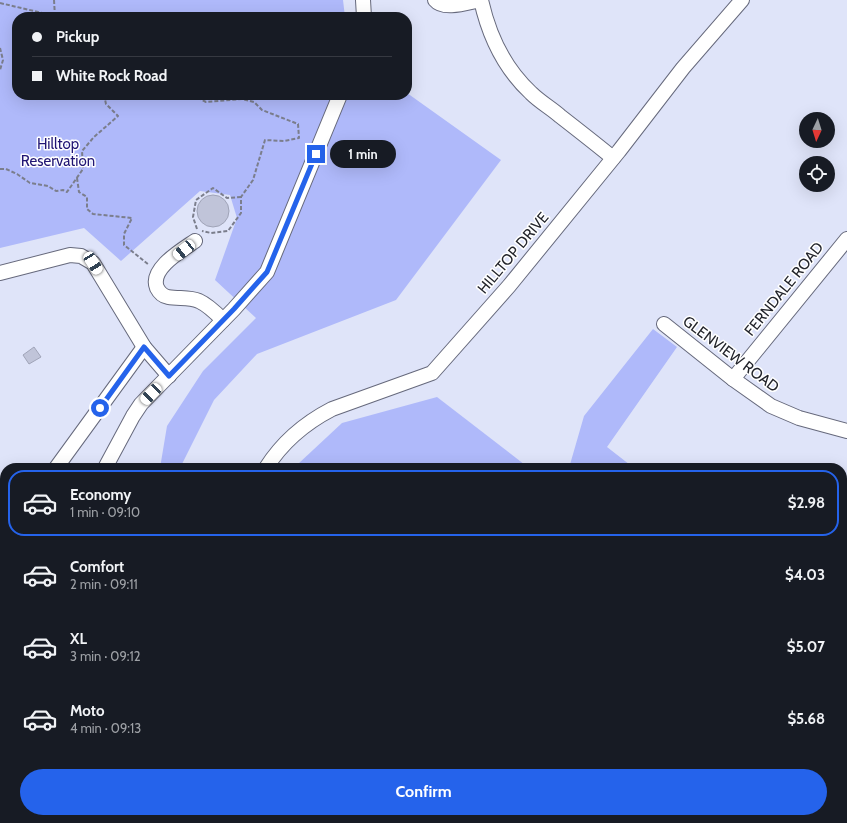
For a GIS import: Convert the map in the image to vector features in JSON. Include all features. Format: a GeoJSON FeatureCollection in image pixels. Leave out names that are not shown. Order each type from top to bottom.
{"type":"FeatureCollection","features":[{"type":"Feature","properties":{"kind":"street"},"geometry":{"type":"LineString","coordinates":[[363,0],[364,12]]}},
{"type":"Feature","properties":{"kind":"street"},"geometry":{"type":"LineString","coordinates":[[436,0],[438,3],[448,6],[481,0],[484,15],[495,44],[502,58],[520,83],[543,104],[613,158]]}},
{"type":"Feature","properties":{"kind":"street","name":"HILLTOP DRIVE"},"geometry":{"type":"LineString","coordinates":[[269,463],[281,446],[292,435],[318,416],[332,409],[432,373],[509,286],[613,158],[683,68],[742,0]]}},
{"type":"Feature","properties":{"kind":"street"},"geometry":{"type":"LineString","coordinates":[[108,463],[132,416],[141,404],[223,320],[267,272],[338,100]]}},
{"type":"Feature","properties":{"kind":"street","name":"FERNDALE ROAD"},"geometry":{"type":"LineString","coordinates":[[733,379],[847,239]]}},
{"type":"Feature","properties":{"kind":"street"},"geometry":{"type":"LineString","coordinates":[[195,240],[158,271],[155,281],[156,286],[161,293],[168,297],[188,298],[203,303],[223,320]]}},
{"type":"Feature","properties":{"kind":"street"},"geometry":{"type":"LineString","coordinates":[[0,273],[70,255],[81,256],[93,263],[144,347],[169,376]]}},
{"type":"Feature","properties":{"kind":"street","name":"GLENVIEW ROAD"},"geometry":{"type":"LineString","coordinates":[[664,324],[733,379],[771,406],[799,418],[847,431]]}},
{"type":"Feature","properties":{"kind":"street"},"geometry":{"type":"LineString","coordinates":[[60,463],[144,347]]}},
{"type":"Feature","properties":{"kind":"path"},"geometry":{"type":"LineString","coordinates":[[54,0],[55,12]]}},
{"type":"Feature","properties":{"kind":"path"},"geometry":{"type":"LineString","coordinates":[[0,3],[35,12]]}},
{"type":"Feature","properties":{"kind":"path"},"geometry":{"type":"LineString","coordinates":[[0,48],[3,60],[0,70]]}},
{"type":"Feature","properties":{"kind":"path"},"geometry":{"type":"LineString","coordinates":[[0,169],[6,169],[17,174],[30,183],[48,186],[56,191],[63,190],[67,192],[83,169],[82,151],[94,137],[118,116],[106,104],[105,100]]}},
{"type":"Feature","properties":{"kind":"path"},"geometry":{"type":"LineString","coordinates":[[202,100],[206,102],[230,100]]}},
{"type":"Feature","properties":{"kind":"path"},"geometry":{"type":"LineString","coordinates":[[241,196],[227,198],[213,188],[196,200],[193,217],[197,230],[211,233],[228,231],[241,214],[241,196],[253,180],[265,140],[299,138],[298,124],[262,110],[254,102],[246,100]]}},
{"type":"Feature","properties":{"kind":"path"},"geometry":{"type":"LineString","coordinates":[[77,178],[79,192],[87,197],[87,209],[93,214],[132,218],[124,234],[124,245],[158,271]]}},
{"type":"Feature","properties":{"kind":"green space","name":"Hilltop Reservation"},"geometry":{"type":"Polygon","coordinates":[[[0,0],[343,0],[344,12],[12,12],[12,100],[412,100],[412,97],[501,160],[396,300],[257,354],[214,400],[182,463],[161,463],[167,426],[203,371],[256,318],[215,280],[237,218],[230,195],[200,191],[121,261],[84,228],[0,248],[0,0]]]}},
{"type":"Feature","properties":{"kind":"green space"},"geometry":{"type":"Polygon","coordinates":[[[653,329],[677,347],[607,447],[628,463],[570,463],[584,416],[653,329]]]}},
{"type":"Feature","properties":{"kind":"green space"},"geometry":{"type":"Polygon","coordinates":[[[437,397],[523,463],[299,463],[342,423],[437,397]]]}},
{"type":"Feature","properties":{"kind":"building"},"geometry":{"type":"Polygon","coordinates":[[[213,195],[219,196],[226,202],[229,211],[228,217],[222,224],[213,227],[207,226],[200,220],[197,211],[198,205],[204,198],[213,195]]]}},
{"type":"Feature","properties":{"kind":"building"},"geometry":{"type":"Polygon","coordinates":[[[34,347],[41,357],[29,364],[23,355],[34,347]]]}},
{"type":"Feature","properties":{"kind":"route"},"geometry":{"type":"LineString","coordinates":[[100,408],[144,347],[169,376],[234,309],[267,272],[316,154]]}}]}
